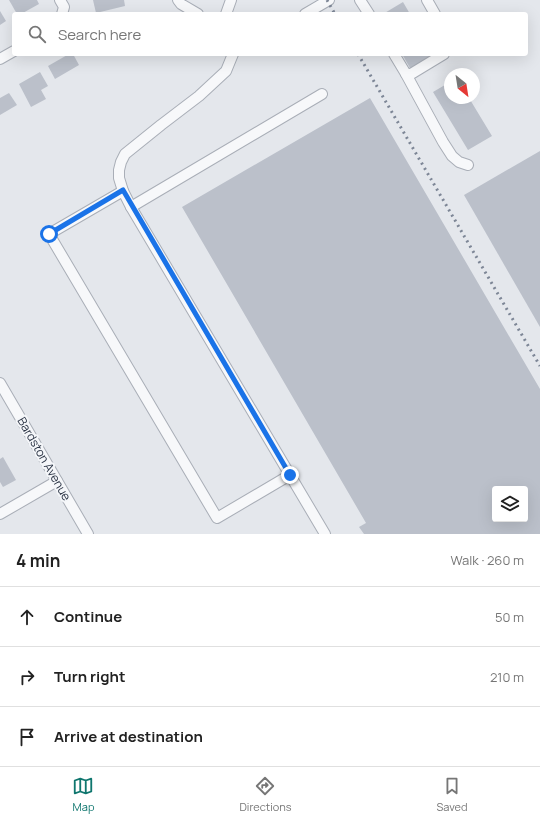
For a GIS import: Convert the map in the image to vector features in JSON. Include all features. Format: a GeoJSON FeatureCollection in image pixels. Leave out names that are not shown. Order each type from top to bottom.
{"type":"FeatureCollection","features":[{"type":"Feature","properties":{"kind":"street"},"geometry":{"type":"LineString","coordinates":[[60,0],[64,7],[63,12]]}},
{"type":"Feature","properties":{"kind":"street"},"geometry":{"type":"LineString","coordinates":[[178,0],[181,4],[195,12]]}},
{"type":"Feature","properties":{"kind":"street"},"geometry":{"type":"LineString","coordinates":[[227,12],[231,0]]}},
{"type":"Feature","properties":{"kind":"street"},"geometry":{"type":"LineString","coordinates":[[308,12],[329,0]]}},
{"type":"Feature","properties":{"kind":"street"},"geometry":{"type":"LineString","coordinates":[[360,0],[368,12]]}},
{"type":"Feature","properties":{"kind":"street"},"geometry":{"type":"LineString","coordinates":[[427,0],[434,12]]}},
{"type":"Feature","properties":{"kind":"street"},"geometry":{"type":"LineString","coordinates":[[0,60],[12,52]]}},
{"type":"Feature","properties":{"kind":"street"},"geometry":{"type":"LineString","coordinates":[[232,56],[226,72],[199,96],[125,154],[119,170],[120,184],[131,207],[325,534]]}},
{"type":"Feature","properties":{"kind":"street"},"geometry":{"type":"LineString","coordinates":[[395,56],[452,156],[459,162],[468,165]]}},
{"type":"Feature","properties":{"kind":"street"},"geometry":{"type":"LineString","coordinates":[[406,74],[411,74],[441,56]]}},
{"type":"Feature","properties":{"kind":"street"},"geometry":{"type":"LineString","coordinates":[[131,207],[322,94]]}},
{"type":"Feature","properties":{"kind":"street"},"geometry":{"type":"LineString","coordinates":[[123,190],[49,234],[217,518],[290,475]]}},
{"type":"Feature","properties":{"kind":"street","name":"Bardston Avenue"},"geometry":{"type":"LineString","coordinates":[[0,383],[88,534]]}},
{"type":"Feature","properties":{"kind":"street"},"geometry":{"type":"LineString","coordinates":[[0,514],[57,481]]}},
{"type":"Feature","properties":{"kind":"building"},"geometry":{"type":"Polygon","coordinates":[[[9,0],[37,0],[39,4],[25,12],[16,12],[9,0]]]}},
{"type":"Feature","properties":{"kind":"building"},"geometry":{"type":"Polygon","coordinates":[[[93,0],[124,0],[125,6],[96,12],[93,0]]]}},
{"type":"Feature","properties":{"kind":"building"},"geometry":{"type":"Polygon","coordinates":[[[403,2],[409,12],[386,12],[403,2]]]}},
{"type":"Feature","properties":{"kind":"building"},"geometry":{"type":"Polygon","coordinates":[[[0,11],[6,21],[0,25],[0,11]]]}},
{"type":"Feature","properties":{"kind":"building"},"geometry":{"type":"Polygon","coordinates":[[[66,56],[74,56],[79,65],[55,79],[48,66],[66,56]]]}},
{"type":"Feature","properties":{"kind":"building"},"geometry":{"type":"Polygon","coordinates":[[[403,56],[431,56],[410,68],[403,56]]]}},
{"type":"Feature","properties":{"kind":"building"},"geometry":{"type":"Polygon","coordinates":[[[40,72],[48,86],[41,90],[46,99],[31,107],[19,84],[40,72]]]}},
{"type":"Feature","properties":{"kind":"building"},"geometry":{"type":"Polygon","coordinates":[[[444,86],[444,104],[473,104],[492,136],[468,150],[433,92],[444,86]]]}},
{"type":"Feature","properties":{"kind":"building"},"geometry":{"type":"Polygon","coordinates":[[[9,93],[17,105],[0,115],[0,98],[9,93]]]}},
{"type":"Feature","properties":{"kind":"building"},"geometry":{"type":"Polygon","coordinates":[[[370,98],[540,389],[540,534],[364,534],[359,527],[366,523],[182,207],[370,98]]]}},
{"type":"Feature","properties":{"kind":"building"},"geometry":{"type":"Polygon","coordinates":[[[540,151],[540,327],[464,195],[540,151]]]}},
{"type":"Feature","properties":{"kind":"building"},"geometry":{"type":"Polygon","coordinates":[[[3,457],[16,480],[3,487],[0,482],[0,459],[3,457]]]}},
{"type":"Feature","properties":{"kind":"railway"},"geometry":{"type":"LineString","coordinates":[[327,0],[334,12]]}},
{"type":"Feature","properties":{"kind":"railway"},"geometry":{"type":"LineString","coordinates":[[359,56],[540,366]]}},
{"type":"Feature","properties":{"kind":"route"},"geometry":{"type":"LineString","coordinates":[[49,234],[123,190],[131,207],[290,475]]}}]}
